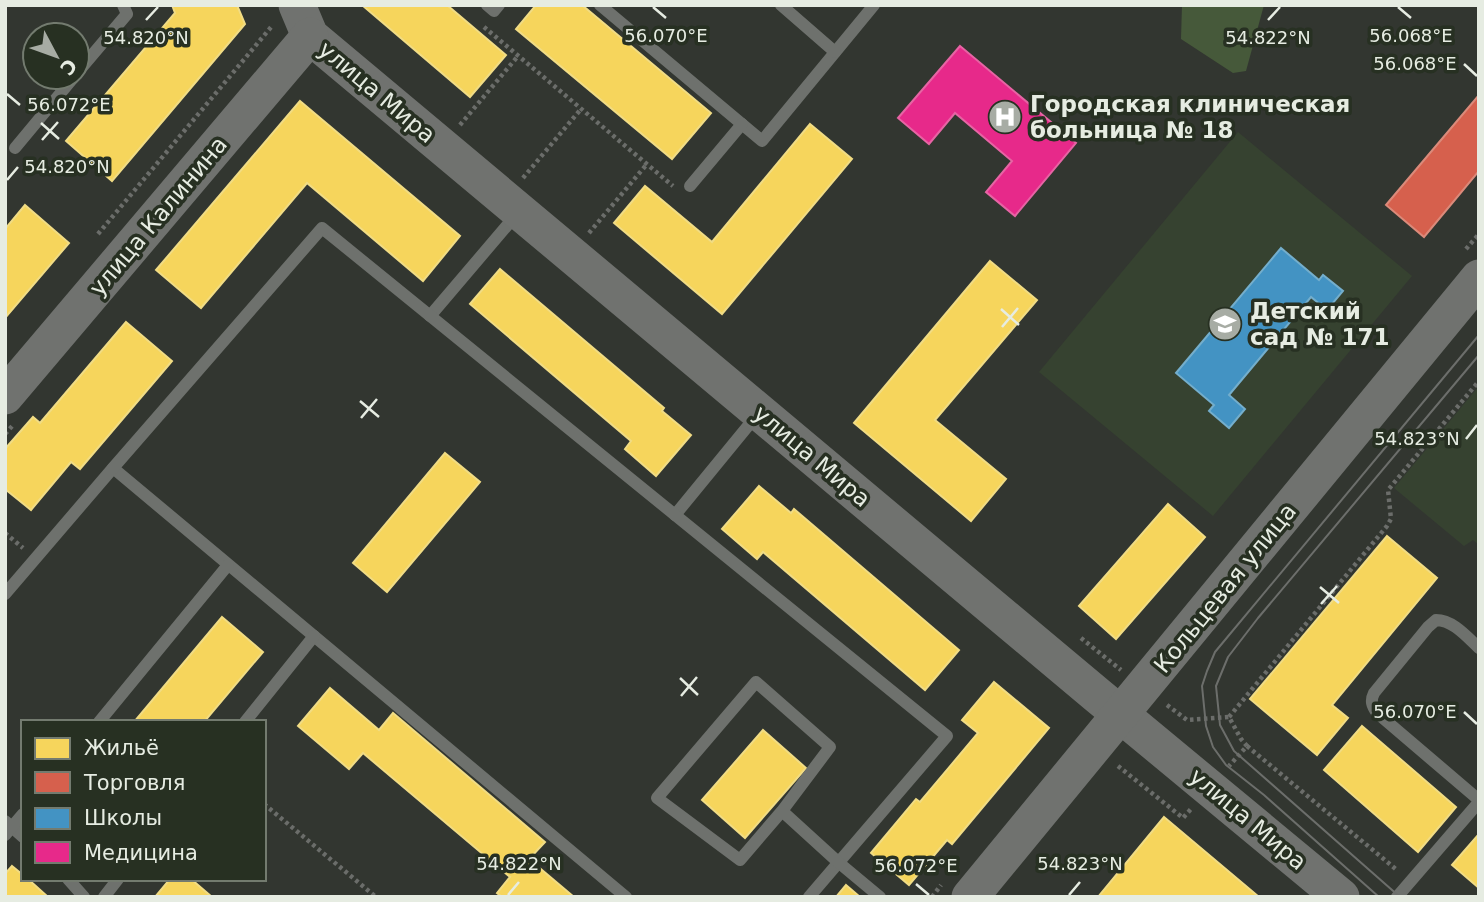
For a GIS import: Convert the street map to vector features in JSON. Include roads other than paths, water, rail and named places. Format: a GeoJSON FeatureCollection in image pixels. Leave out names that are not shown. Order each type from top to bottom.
{"type":"FeatureCollection","features":[{"type":"Feature","properties":{"kind":"street","name":"улица Мира"},"geometry":{"type":"LineString","coordinates":[[295,20],[519,197],[760,412],[1341,897]]}},
{"type":"Feature","properties":{"kind":"street","name":"улица Калинина"},"geometry":{"type":"LineString","coordinates":[[5,396],[295,20]]}},
{"type":"Feature","properties":{"kind":"street","name":"Кольцевая улица"},"geometry":{"type":"LineString","coordinates":[[970,897],[1479,278]]}},
{"type":"Feature","properties":{"kind":"lane"},"geometry":{"type":"LineString","coordinates":[[91,57],[127,14],[123,5]]}},
{"type":"Feature","properties":{"kind":"lane"},"geometry":{"type":"LineString","coordinates":[[600,5],[762,141],[874,5]]}},
{"type":"Feature","properties":{"kind":"lane"},"geometry":{"type":"LineString","coordinates":[[781,5],[835,52]]}},
{"type":"Feature","properties":{"kind":"lane"},"geometry":{"type":"LineString","coordinates":[[15,148],[63,91]]}},
{"type":"Feature","properties":{"kind":"lane"},"geometry":{"type":"LineString","coordinates":[[690,186],[742,124]]}},
{"type":"Feature","properties":{"kind":"lane"},"geometry":{"type":"LineString","coordinates":[[430,316],[519,197]]}},
{"type":"Feature","properties":{"kind":"lane"},"geometry":{"type":"LineString","coordinates":[[5,594],[321,228],[947,736],[809,897]]}},
{"type":"Feature","properties":{"kind":"lane"},"geometry":{"type":"LineString","coordinates":[[675,515],[760,412]]}},
{"type":"Feature","properties":{"kind":"lane"},"geometry":{"type":"LineString","coordinates":[[113,468],[626,897]]}},
{"type":"Feature","properties":{"kind":"lane"},"geometry":{"type":"LineString","coordinates":[[101,720],[228,565]]}},
{"type":"Feature","properties":{"kind":"lane"},"geometry":{"type":"LineString","coordinates":[[1397,897],[1479,801],[1377,713],[1371,698],[1436,620],[1444,620],[1452,625],[1479,648]]}},
{"type":"Feature","properties":{"kind":"lane"},"geometry":{"type":"LineString","coordinates":[[247,720],[314,636]]}},
{"type":"Feature","properties":{"kind":"lane"},"geometry":{"type":"LineString","coordinates":[[756,682],[831,747],[782,811],[740,860],[657,798],[756,682]]}},
{"type":"Feature","properties":{"kind":"lane"},"geometry":{"type":"LineString","coordinates":[[782,811],[880,897]]}},
{"type":"Feature","properties":{"kind":"lane"},"geometry":{"type":"LineString","coordinates":[[7,827],[21,816]]}},
{"type":"Feature","properties":{"kind":"lane"},"geometry":{"type":"LineString","coordinates":[[70,881],[84,897]]}},
{"type":"Feature","properties":{"kind":"lane"},"geometry":{"type":"LineString","coordinates":[[104,897],[116,881]]}},
{"type":"Feature","properties":{"kind":"tram line"},"geometry":{"type":"LineString","coordinates":[[1379,897],[1264,795],[1226,765],[1213,747],[1206,726],[1202,686],[1215,652],[1479,335]]}},
{"type":"Feature","properties":{"kind":"tram line"},"geometry":{"type":"LineString","coordinates":[[1400,897],[1234,751],[1220,725],[1216,686],[1228,657],[1258,618],[1479,355]]}},
{"type":"Feature","properties":{"kind":"place","name":"Городская клиническая больница № 18"},"geometry":{"type":"Point","coordinates":[1005,117]}},
{"type":"Feature","properties":{"kind":"place","name":"Детский сад № 171"},"geometry":{"type":"Point","coordinates":[1225,324]}}]}
